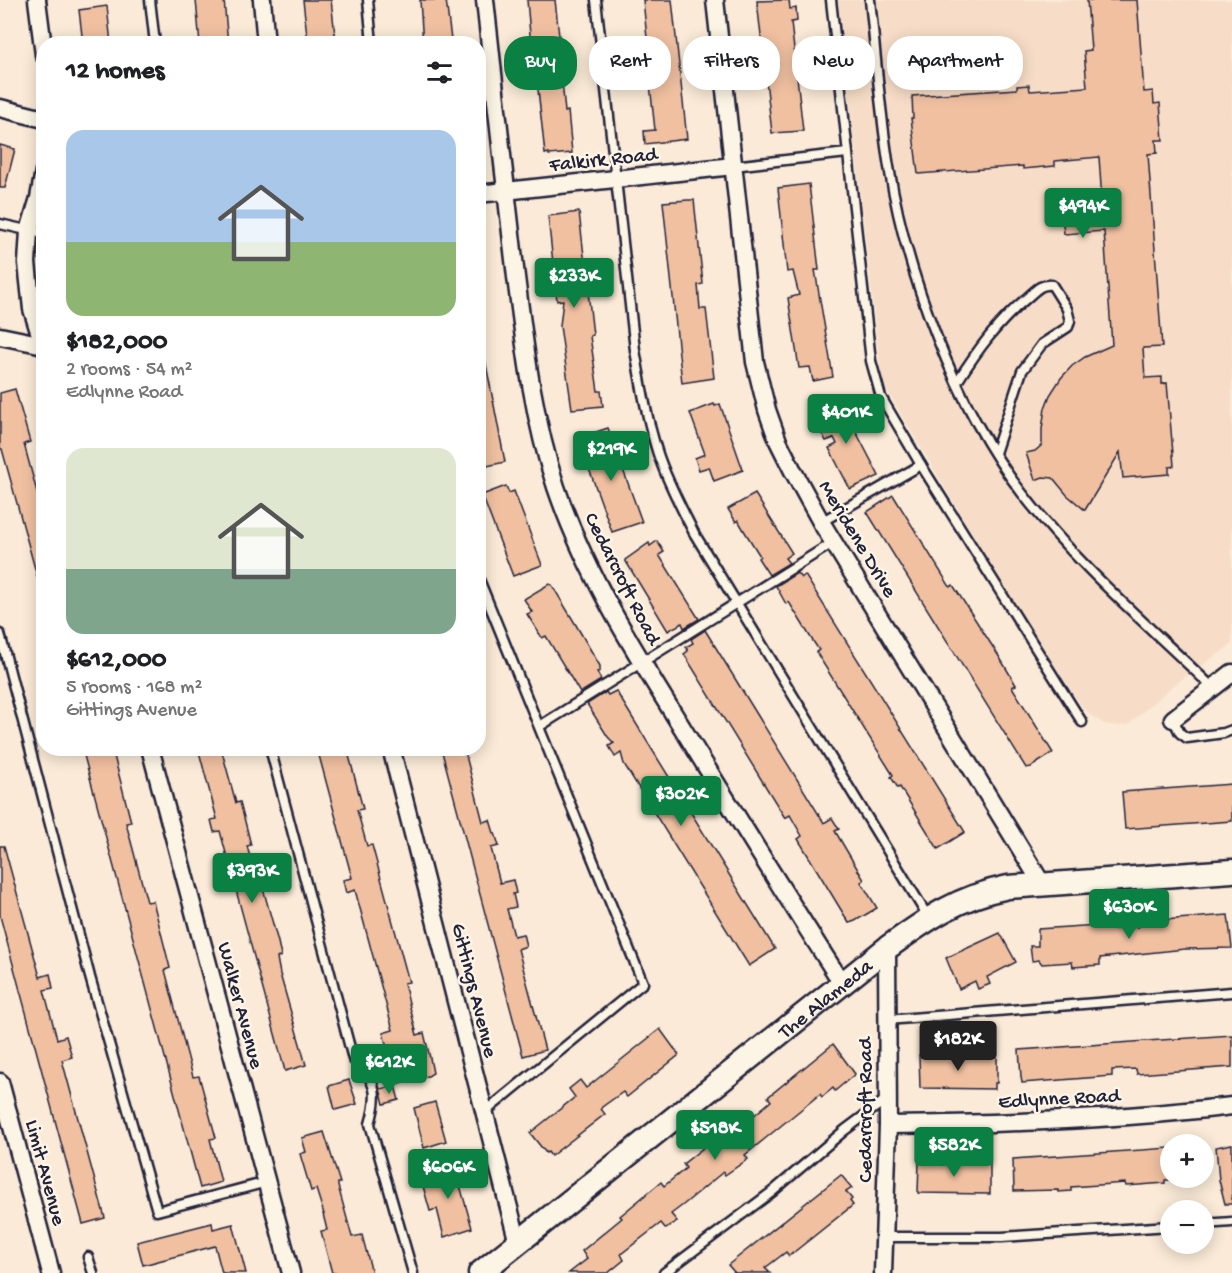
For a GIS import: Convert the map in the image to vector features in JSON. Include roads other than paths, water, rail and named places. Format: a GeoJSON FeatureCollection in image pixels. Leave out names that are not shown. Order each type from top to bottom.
{"type":"FeatureCollection","features":[{"type":"Feature","properties":{"kind":"street"},"geometry":{"type":"LineString","coordinates":[[37,0],[42,36]]}},
{"type":"Feature","properties":{"kind":"street"},"geometry":{"type":"LineString","coordinates":[[262,0],[266,36]]}},
{"type":"Feature","properties":{"kind":"street","name":"Cedarcroft Road"},"geometry":{"type":"LineString","coordinates":[[485,0],[530,381],[537,422],[565,513],[605,596],[642,663],[842,983]]}},
{"type":"Feature","properties":{"kind":"street","name":"Meridene Drive"},"geometry":{"type":"LineString","coordinates":[[715,0],[755,362],[767,410],[778,441],[821,522],[1042,884]]}},
{"type":"Feature","properties":{"kind":"street"},"geometry":{"type":"LineString","coordinates":[[0,108],[36,117]]}},
{"type":"Feature","properties":{"kind":"street","name":"Falkirk Road"},"geometry":{"type":"LineString","coordinates":[[486,193],[733,166]]}},
{"type":"Feature","properties":{"kind":"street"},"geometry":{"type":"LineString","coordinates":[[36,233],[27,245],[28,279],[36,322]]}},
{"type":"Feature","properties":{"kind":"street"},"geometry":{"type":"LineString","coordinates":[[0,336],[36,344]]}},
{"type":"Feature","properties":{"kind":"street"},"geometry":{"type":"LineString","coordinates":[[1173,719],[1232,673]]}},
{"type":"Feature","properties":{"kind":"street","name":"Walker Avenue"},"geometry":{"type":"LineString","coordinates":[[152,756],[291,1273]]}},
{"type":"Feature","properties":{"kind":"street","name":"Gittings Avenue"},"geometry":{"type":"LineString","coordinates":[[393,756],[518,1243]]}},
{"type":"Feature","properties":{"kind":"street","name":"The Alameda"},"geometry":{"type":"LineString","coordinates":[[480,1273],[886,948],[928,918],[960,900],[988,891],[1042,884],[1232,871]]}},
{"type":"Feature","properties":{"kind":"street","name":"Cedarcroft Road"},"geometry":{"type":"LineString","coordinates":[[884,1273],[888,1125],[886,948]]}},
{"type":"Feature","properties":{"kind":"street","name":"Limit Avenue"},"geometry":{"type":"LineString","coordinates":[[0,1082],[51,1273]]}},
{"type":"Feature","properties":{"kind":"street","name":"Edlynne Road"},"geometry":{"type":"LineString","coordinates":[[888,1125],[1059,1120],[1147,1115],[1232,1106]]}},
{"type":"Feature","properties":{"kind":"lane"},"geometry":{"type":"LineString","coordinates":[[150,0],[153,36]]}},
{"type":"Feature","properties":{"kind":"lane"},"geometry":{"type":"LineString","coordinates":[[368,0],[371,36]]}},
{"type":"Feature","properties":{"kind":"lane"},"geometry":{"type":"LineString","coordinates":[[596,0],[635,350],[657,453],[694,533],[928,918]]}},
{"type":"Feature","properties":{"kind":"lane"},"geometry":{"type":"LineString","coordinates":[[831,0],[871,361],[876,383],[881,396],[921,465],[1082,722]]}},
{"type":"Feature","properties":{"kind":"lane"},"geometry":{"type":"LineString","coordinates":[[870,0],[889,168],[900,220],[927,311],[972,416],[1021,492],[1070,550],[1213,688]]}},
{"type":"Feature","properties":{"kind":"lane"},"geometry":{"type":"LineString","coordinates":[[733,166],[847,153]]}},
{"type":"Feature","properties":{"kind":"lane"},"geometry":{"type":"LineString","coordinates":[[0,224],[36,233]]}},
{"type":"Feature","properties":{"kind":"lane"},"geometry":{"type":"LineString","coordinates":[[957,382],[981,345],[1006,315],[1042,285],[1052,285],[1067,309],[1070,321],[1068,327],[1042,344],[1022,371],[995,453]]}},
{"type":"Feature","properties":{"kind":"lane"},"geometry":{"type":"LineString","coordinates":[[821,522],[921,465]]}},
{"type":"Feature","properties":{"kind":"lane"},"geometry":{"type":"LineString","coordinates":[[540,726],[834,542]]}},
{"type":"Feature","properties":{"kind":"lane"},"geometry":{"type":"LineString","coordinates":[[484,1112],[643,983],[486,596]]}},
{"type":"Feature","properties":{"kind":"lane"},"geometry":{"type":"LineString","coordinates":[[0,634],[90,977],[157,1211],[267,1182]]}},
{"type":"Feature","properties":{"kind":"lane"},"geometry":{"type":"LineString","coordinates":[[1173,719],[1180,733],[1187,738],[1232,730]]}},
{"type":"Feature","properties":{"kind":"lane"},"geometry":{"type":"LineString","coordinates":[[272,756],[353,1059],[370,1074],[377,1102],[370,1124],[412,1273]]}},
{"type":"Feature","properties":{"kind":"lane"},"geometry":{"type":"LineString","coordinates":[[887,1020],[1232,992]]}},
{"type":"Feature","properties":{"kind":"lane"},"geometry":{"type":"LineString","coordinates":[[664,1273],[772,1192],[844,1130],[888,1098]]}},
{"type":"Feature","properties":{"kind":"lane"},"geometry":{"type":"LineString","coordinates":[[1214,1223],[1232,1222]]}},
{"type":"Feature","properties":{"kind":"lane"},"geometry":{"type":"LineString","coordinates":[[885,1238],[1002,1237],[1160,1227]]}},
{"type":"Feature","properties":{"kind":"lane"},"geometry":{"type":"LineString","coordinates":[[88,1257],[93,1273]]}}]}
